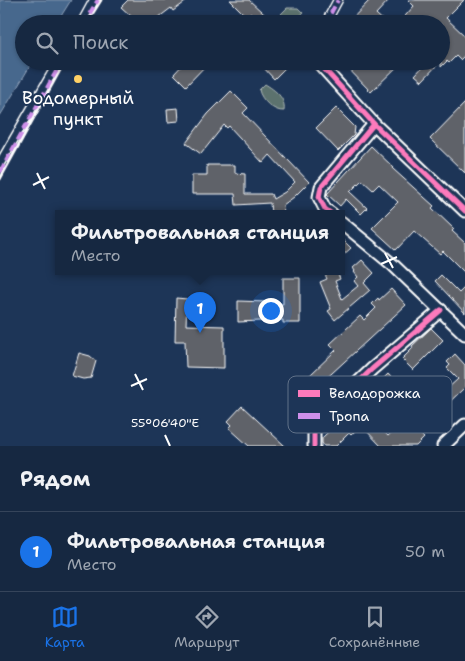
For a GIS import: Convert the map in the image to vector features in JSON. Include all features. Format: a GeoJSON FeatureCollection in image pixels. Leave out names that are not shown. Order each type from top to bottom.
{"type":"FeatureCollection","features":[{"type":"Feature","properties":{"kind":"street"},"geometry":{"type":"LineString","coordinates":[[86,15],[94,0]]}},
{"type":"Feature","properties":{"kind":"street"},"geometry":{"type":"LineString","coordinates":[[330,15],[338,0]]}},
{"type":"Feature","properties":{"kind":"street"},"geometry":{"type":"LineString","coordinates":[[0,163],[54,70]]}},
{"type":"Feature","properties":{"kind":"street"},"geometry":{"type":"LineString","coordinates":[[325,70],[374,124],[465,211]]}},
{"type":"Feature","properties":{"kind":"street"},"geometry":{"type":"LineString","coordinates":[[327,210],[319,197],[321,187],[374,124]]}},
{"type":"Feature","properties":{"kind":"street"},"geometry":{"type":"LineString","coordinates":[[345,225],[394,265],[465,334]]}},
{"type":"Feature","properties":{"kind":"street"},"geometry":{"type":"LineString","coordinates":[[365,376],[441,310]]}},
{"type":"Feature","properties":{"kind":"street"},"geometry":{"type":"LineString","coordinates":[[443,446],[465,425]]}},
{"type":"Feature","properties":{"kind":"street"},"geometry":{"type":"LineString","coordinates":[[314,433],[314,446]]}},
{"type":"Feature","properties":{"kind":"green space"},"geometry":{"type":"Polygon","coordinates":[[[287,8],[298,8],[303,13],[301,15],[281,14],[287,8]]]}},
{"type":"Feature","properties":{"kind":"green space"},"geometry":{"type":"Polygon","coordinates":[[[265,84],[282,98],[284,111],[276,110],[262,98],[259,90],[265,84]]]}},
{"type":"Feature","properties":{"kind":"water"},"geometry":{"type":"Polygon","coordinates":[[[0,0],[71,0],[62,15],[15,15],[15,70],[28,70],[0,116],[0,0]]]}},
{"type":"Feature","properties":{"kind":"building"},"geometry":{"type":"Polygon","coordinates":[[[128,0],[188,0],[173,11],[171,8],[162,15],[130,15],[121,7],[128,0]]]}},
{"type":"Feature","properties":{"kind":"building"},"geometry":{"type":"Polygon","coordinates":[[[230,0],[249,0],[265,15],[252,15],[250,13],[245,15],[230,0]]]}},
{"type":"Feature","properties":{"kind":"building"},"geometry":{"type":"Polygon","coordinates":[[[370,0],[389,0],[377,15],[356,15],[370,0]]]}},
{"type":"Feature","properties":{"kind":"building"},"geometry":{"type":"Polygon","coordinates":[[[408,0],[464,0],[449,15],[406,15],[414,6],[408,0]]]}},
{"type":"Feature","properties":{"kind":"building"},"geometry":{"type":"Polygon","coordinates":[[[450,22],[465,36],[465,55],[460,60],[456,56],[450,62],[450,22]]]}},
{"type":"Feature","properties":{"kind":"building"},"geometry":{"type":"Polygon","coordinates":[[[178,70],[201,70],[186,86],[174,74],[178,70]]]}},
{"type":"Feature","properties":{"kind":"building"},"geometry":{"type":"Polygon","coordinates":[[[266,70],[283,70],[274,79],[266,70]]]}},
{"type":"Feature","properties":{"kind":"building"},"geometry":{"type":"Polygon","coordinates":[[[350,70],[394,70],[371,92],[350,70]]]}},
{"type":"Feature","properties":{"kind":"building"},"geometry":{"type":"Polygon","coordinates":[[[420,70],[432,70],[422,81],[415,75],[420,70]]]}},
{"type":"Feature","properties":{"kind":"building"},"geometry":{"type":"Polygon","coordinates":[[[231,91],[248,108],[243,113],[309,182],[283,205],[284,210],[271,210],[270,203],[236,205],[235,194],[192,194],[192,175],[207,175],[207,165],[235,165],[235,173],[245,174],[245,194],[271,194],[273,199],[285,192],[295,182],[270,155],[263,163],[229,126],[227,128],[224,125],[201,154],[186,143],[208,114],[231,91]]]}},
{"type":"Feature","properties":{"kind":"building"},"geometry":{"type":"Polygon","coordinates":[[[465,103],[465,173],[430,139],[465,103]]]}},
{"type":"Feature","properties":{"kind":"building"},"geometry":{"type":"Polygon","coordinates":[[[178,108],[179,121],[168,122],[167,109],[178,108]]]}},
{"type":"Feature","properties":{"kind":"building"},"geometry":{"type":"Polygon","coordinates":[[[336,108],[355,127],[354,135],[338,151],[316,128],[336,108]]]}},
{"type":"Feature","properties":{"kind":"building"},"geometry":{"type":"Polygon","coordinates":[[[371,146],[434,206],[432,208],[454,229],[452,231],[465,243],[465,273],[443,251],[440,254],[414,231],[396,250],[372,228],[398,202],[379,184],[373,190],[362,180],[350,192],[367,208],[361,214],[346,199],[340,206],[327,194],[371,146]]]}},
{"type":"Feature","properties":{"kind":"building"},"geometry":{"type":"Polygon","coordinates":[[[345,242],[351,248],[345,253],[345,242]]]}},
{"type":"Feature","properties":{"kind":"building"},"geometry":{"type":"Polygon","coordinates":[[[362,260],[374,273],[364,283],[370,290],[335,320],[328,311],[331,309],[320,282],[327,279],[325,275],[338,275],[340,279],[335,281],[342,299],[358,286],[354,281],[358,277],[353,268],[362,260]]]}},
{"type":"Feature","properties":{"kind":"building"},"geometry":{"type":"Polygon","coordinates":[[[441,275],[459,293],[465,287],[465,313],[435,281],[441,275]]]}},
{"type":"Feature","properties":{"kind":"building"},"geometry":{"type":"Polygon","coordinates":[[[283,278],[300,278],[300,323],[283,323],[283,320],[238,322],[238,301],[283,304],[283,278]]]}},
{"type":"Feature","properties":{"kind":"building"},"geometry":{"type":"Polygon","coordinates":[[[391,289],[406,305],[329,376],[311,376],[336,350],[330,344],[360,316],[364,320],[376,308],[372,304],[378,298],[379,300],[391,289]]]}},
{"type":"Feature","properties":{"kind":"building"},"geometry":{"type":"Polygon","coordinates":[[[176,298],[187,299],[186,325],[224,326],[224,368],[186,367],[185,341],[175,341],[176,298]]]}},
{"type":"Feature","properties":{"kind":"building"},"geometry":{"type":"Polygon","coordinates":[[[431,328],[443,340],[413,370],[402,359],[413,348],[412,346],[431,328]]]}},
{"type":"Feature","properties":{"kind":"building"},"geometry":{"type":"Polygon","coordinates":[[[79,353],[90,356],[96,361],[91,378],[83,379],[72,376],[79,353]]]}},
{"type":"Feature","properties":{"kind":"building"},"geometry":{"type":"Polygon","coordinates":[[[455,354],[465,365],[465,387],[452,400],[452,384],[458,379],[447,368],[450,365],[447,362],[455,354]]]}},
{"type":"Feature","properties":{"kind":"building"},"geometry":{"type":"Polygon","coordinates":[[[242,406],[285,446],[249,446],[229,428],[232,425],[228,421],[242,406]]]}},
{"type":"Feature","properties":{"kind":"building"},"geometry":{"type":"Polygon","coordinates":[[[327,433],[349,433],[336,446],[324,446],[322,438],[327,433]]]}},
{"type":"Feature","properties":{"kind":"building"},"geometry":{"type":"Polygon","coordinates":[[[369,433],[385,433],[388,436],[391,433],[419,433],[424,438],[416,446],[381,446],[369,433]]]}},
{"type":"Feature","properties":{"kind":"railway"},"geometry":{"type":"LineString","coordinates":[[92,15],[101,0]]}},
{"type":"Feature","properties":{"kind":"railway"},"geometry":{"type":"LineString","coordinates":[[0,179],[60,70]]}},
{"type":"Feature","properties":{"kind":"marked path"},"geometry":{"type":"LineString","coordinates":[[89,15],[98,0]]}},
{"type":"Feature","properties":{"kind":"marked path"},"geometry":{"type":"LineString","coordinates":[[330,15],[338,0]]}},
{"type":"Feature","properties":{"kind":"marked path"},"geometry":{"type":"LineString","coordinates":[[0,172],[57,70]]}},
{"type":"Feature","properties":{"kind":"cycle path"},"geometry":{"type":"LineString","coordinates":[[325,70],[374,124],[465,211]]}},
{"type":"Feature","properties":{"kind":"cycle path"},"geometry":{"type":"LineString","coordinates":[[326,210],[319,197],[321,187],[374,124]]}},
{"type":"Feature","properties":{"kind":"cycle path"},"geometry":{"type":"LineString","coordinates":[[365,376],[441,310]]}},
{"type":"Feature","properties":{"kind":"cycle path"},"geometry":{"type":"LineString","coordinates":[[314,433],[314,446]]}},
{"type":"Feature","properties":{"kind":"place","name":"Водомерный пункт"},"geometry":{"type":"Point","coordinates":[78,79]}},
{"type":"Feature","properties":{"kind":"place","name":"Фильтровальная станция"},"geometry":{"type":"Point","coordinates":[200,333]}}]}
